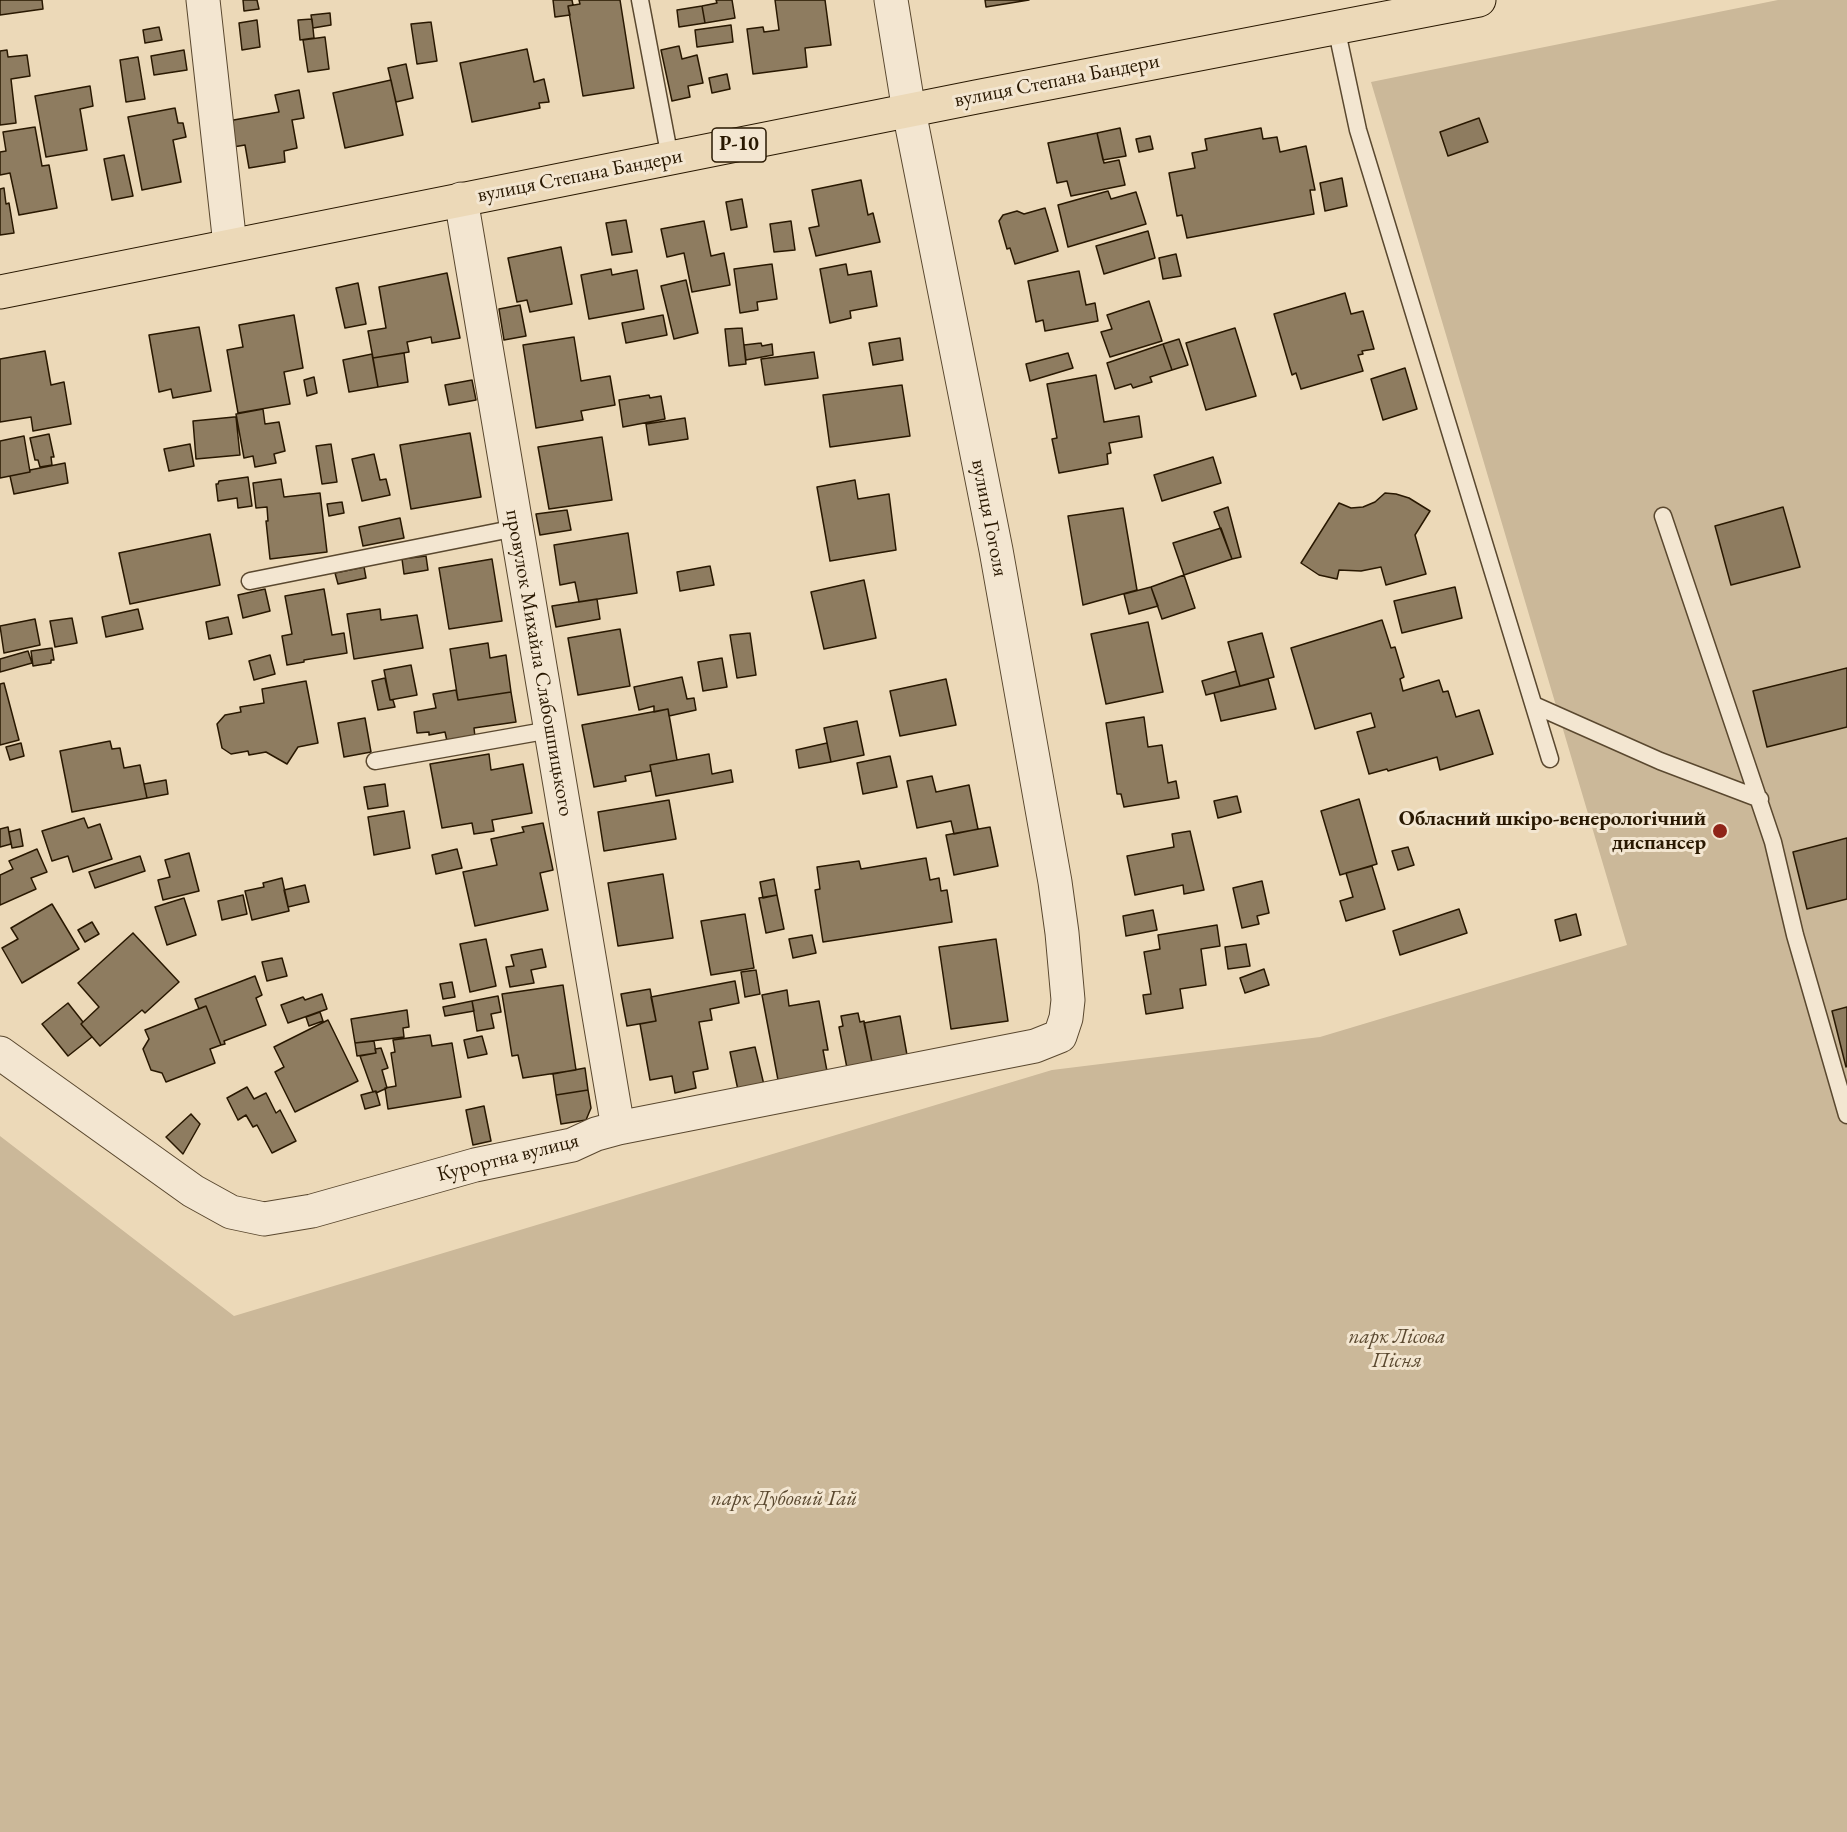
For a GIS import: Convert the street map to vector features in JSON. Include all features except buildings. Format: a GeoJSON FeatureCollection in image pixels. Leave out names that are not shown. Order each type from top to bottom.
{"type":"FeatureCollection","features":[{"type":"Feature","properties":{"kind":"main road","name":"вулиця Степана Бандери"},"geometry":{"type":"LineString","coordinates":[[0,292],[461,199],[1479,0]]}},
{"type":"Feature","properties":{"kind":"street"},"geometry":{"type":"LineString","coordinates":[[203,0],[230,245]]}},
{"type":"Feature","properties":{"kind":"street","name":"вулиця Гоголя"},"geometry":{"type":"LineString","coordinates":[[891,0],[909,111],[996,550],[1055,882],[1064,945],[1068,1000],[1066,1018],[1060,1036]]}},
{"type":"Feature","properties":{"kind":"street","name":"провулок Михайла Слабошпицького"},"geometry":{"type":"LineString","coordinates":[[461,199],[618,1128]]}},
{"type":"Feature","properties":{"kind":"street","name":"Курортна вулиця"},"geometry":{"type":"LineString","coordinates":[[0,1053],[193,1191],[231,1212],[264,1219],[302,1214],[475,1165],[572,1145],[596,1134],[618,1128],[1035,1046],[1060,1036]]}},
{"type":"Feature","properties":{"kind":"lane"},"geometry":{"type":"LineString","coordinates":[[640,0],[670,158]]}},
{"type":"Feature","properties":{"kind":"lane"},"geometry":{"type":"LineString","coordinates":[[1336,27],[1358,130],[1550,759]]}},
{"type":"Feature","properties":{"kind":"lane"},"geometry":{"type":"LineString","coordinates":[[1663,516],[1760,799],[1773,842],[1795,935],[1847,1115]]}},
{"type":"Feature","properties":{"kind":"lane"},"geometry":{"type":"LineString","coordinates":[[250,581],[516,528]]}},
{"type":"Feature","properties":{"kind":"lane"},"geometry":{"type":"LineString","coordinates":[[1534,705],[1660,761],[1760,799]]}},
{"type":"Feature","properties":{"kind":"lane"},"geometry":{"type":"LineString","coordinates":[[375,761],[550,730]]}},
{"type":"Feature","properties":{"kind":"green space"},"geometry":{"type":"Polygon","coordinates":[[[1778,0],[1847,0],[1847,1832],[0,1832],[0,1136],[234,1316],[1052,1070],[1320,1037],[1627,945],[1371,82],[1778,0]]]}},
{"type":"Feature","properties":{"kind":"place","name":"Обласний шкіро-венерологічний диспансер"},"geometry":{"type":"Point","coordinates":[1720,831]}},
{"type":"Feature","properties":{"kind":"park label","name":"парк Лісова Пісня"},"geometry":{"type":"Point","coordinates":[1397,1349]}},
{"type":"Feature","properties":{"kind":"park label","name":"парк Дубовий Гай"},"geometry":{"type":"Point","coordinates":[784,1499]}}]}
